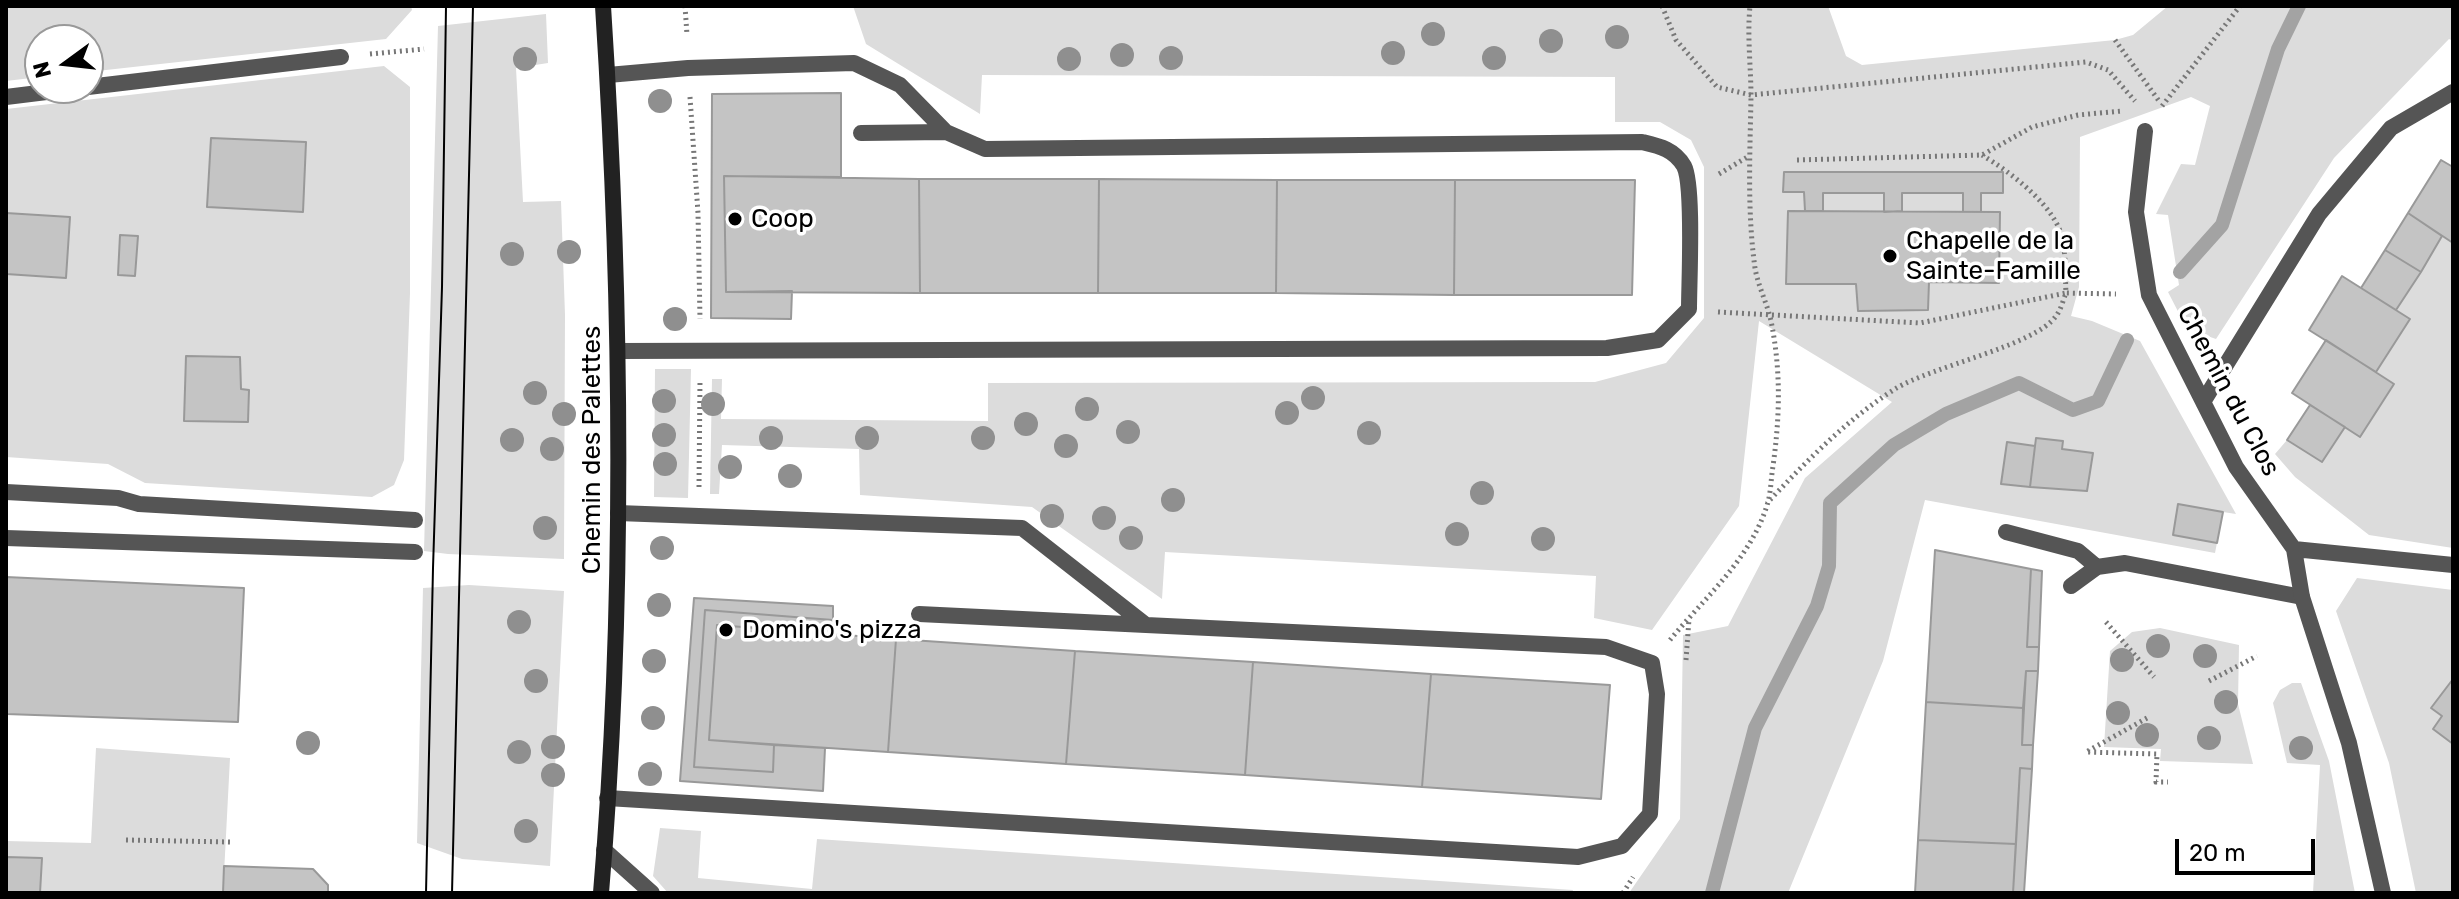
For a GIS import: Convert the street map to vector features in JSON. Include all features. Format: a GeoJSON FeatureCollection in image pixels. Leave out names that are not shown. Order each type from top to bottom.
{"type":"FeatureCollection","features":[{"type":"Feature","properties":{"kind":"street","name":"Chemin des Palettes"},"geometry":{"type":"LineString","coordinates":[[601,893],[618,513],[618,351],[603,6]]}},
{"type":"Feature","properties":{"kind":"street"},"geometry":{"type":"LineString","coordinates":[[104,85],[341,57]]}},
{"type":"Feature","properties":{"kind":"street"},"geometry":{"type":"LineString","coordinates":[[608,75],[688,68],[854,63],[900,85],[946,132],[985,149],[1642,142],[1668,149],[1684,167],[1689,193],[1689,309],[1658,340],[1607,348],[618,351]]}},
{"type":"Feature","properties":{"kind":"street"},"geometry":{"type":"LineString","coordinates":[[2203,402],[2319,214],[2391,128],[2453,92]]}},
{"type":"Feature","properties":{"kind":"street","name":"Chemin du Clos"},"geometry":{"type":"LineString","coordinates":[[2145,131],[2136,212],[2149,295],[2236,467],[2294,549],[2302,597],[2349,743],[2383,893]]}},
{"type":"Feature","properties":{"kind":"street"},"geometry":{"type":"LineString","coordinates":[[861,133],[946,132]]}},
{"type":"Feature","properties":{"kind":"street"},"geometry":{"type":"LineString","coordinates":[[6,492],[118,498],[139,504],[415,520]]}},
{"type":"Feature","properties":{"kind":"street"},"geometry":{"type":"LineString","coordinates":[[618,513],[1022,528],[1146,625]]}},
{"type":"Feature","properties":{"kind":"street"},"geometry":{"type":"LineString","coordinates":[[2006,532],[2078,551],[2097,567]]}},
{"type":"Feature","properties":{"kind":"street"},"geometry":{"type":"LineString","coordinates":[[6,538],[415,552]]}},
{"type":"Feature","properties":{"kind":"street"},"geometry":{"type":"LineString","coordinates":[[2294,549],[2453,565]]}},
{"type":"Feature","properties":{"kind":"street"},"geometry":{"type":"LineString","coordinates":[[2071,586],[2097,567],[2125,563],[2302,597]]}},
{"type":"Feature","properties":{"kind":"street"},"geometry":{"type":"LineString","coordinates":[[607,798],[1578,857],[1622,846],[1650,814],[1657,694],[1652,663],[1606,647],[919,614]]}},
{"type":"Feature","properties":{"kind":"street"},"geometry":{"type":"LineString","coordinates":[[604,850],[652,893]]}},
{"type":"Feature","properties":{"kind":"path"},"geometry":{"type":"LineString","coordinates":[[685,6],[698,213],[701,353],[698,516]]}},
{"type":"Feature","properties":{"kind":"path"},"geometry":{"type":"LineString","coordinates":[[1662,6],[1676,40],[1717,87],[1751,95],[2086,62],[2108,70],[2142,109],[2145,131]]}},
{"type":"Feature","properties":{"kind":"path"},"geometry":{"type":"LineString","coordinates":[[1652,663],[1742,557],[1767,503],[1780,401],[1770,316],[1755,269],[1749,156],[1750,6]]}},
{"type":"Feature","properties":{"kind":"path"},"geometry":{"type":"LineString","coordinates":[[2145,131],[2240,6]]}},
{"type":"Feature","properties":{"kind":"path"},"geometry":{"type":"LineString","coordinates":[[2115,40],[2162,106]]}},
{"type":"Feature","properties":{"kind":"path"},"geometry":{"type":"LineString","coordinates":[[341,57],[424,49]]}},
{"type":"Feature","properties":{"kind":"path"},"geometry":{"type":"LineString","coordinates":[[1797,160],[1982,155],[2032,127],[2078,115],[2142,109]]}},
{"type":"Feature","properties":{"kind":"path"},"geometry":{"type":"LineString","coordinates":[[1767,503],[1825,441],[1896,388],[1962,360],[2029,337],[2056,317],[2066,293],[2063,238],[2044,204],[2012,174],[1982,155]]}},
{"type":"Feature","properties":{"kind":"path"},"geometry":{"type":"LineString","coordinates":[[1689,309],[1920,323],[2066,293],[2149,295]]}},
{"type":"Feature","properties":{"kind":"path"},"geometry":{"type":"LineString","coordinates":[[2106,622],[2154,677]]}},
{"type":"Feature","properties":{"kind":"path"},"geometry":{"type":"LineString","coordinates":[[2209,681],[2257,656]]}},
{"type":"Feature","properties":{"kind":"path"},"geometry":{"type":"LineString","coordinates":[[2147,718],[2086,752],[2157,754],[2156,782],[2168,782]]}},
{"type":"Feature","properties":{"kind":"path"},"geometry":{"type":"LineString","coordinates":[[126,840],[230,842]]}},
{"type":"Feature","properties":{"kind":"shaded area"},"geometry":{"type":"Polygon","coordinates":[[[6,6],[411,6],[412,10],[386,39],[104,70],[104,24],[24,24],[24,79],[6,81],[6,6]]]}},
{"type":"Feature","properties":{"kind":"shaded area"},"geometry":{"type":"Polygon","coordinates":[[[853,6],[1828,6],[1846,56],[1862,65],[2115,40],[2133,35],[2168,6],[2453,6],[2453,41],[2449,39],[2334,158],[2216,339],[2187,329],[2168,292],[2179,285],[2168,215],[2156,214],[2181,164],[2195,165],[2210,106],[2191,97],[2080,137],[2079,287],[2071,316],[2092,321],[2140,341],[2236,514],[2223,512],[2215,553],[1925,500],[1883,661],[1788,893],[1629,893],[1680,819],[1683,635],[1728,626],[1805,478],[1892,402],[1759,321],[1739,506],[1652,630],[1594,618],[1596,576],[1165,552],[1162,599],[1032,507],[860,495],[859,449],[722,445],[719,494],[710,494],[712,379],[722,379],[721,419],[988,421],[988,383],[1595,382],[1666,363],[1704,318],[1704,167],[1691,140],[1660,122],[1615,122],[1615,77],[982,75],[980,114],[866,44],[853,6]]]}},
{"type":"Feature","properties":{"kind":"shaded area"},"geometry":{"type":"Polygon","coordinates":[[[546,14],[548,63],[516,68],[523,202],[561,201],[565,315],[564,559],[424,551],[438,26],[546,14]]]}},
{"type":"Feature","properties":{"kind":"shaded area"},"geometry":{"type":"Polygon","coordinates":[[[384,66],[410,87],[410,293],[404,460],[394,485],[372,497],[145,483],[108,464],[6,457],[6,109],[50,104],[104,104],[104,98],[384,66]]]}},
{"type":"Feature","properties":{"kind":"shaded area"},"geometry":{"type":"Polygon","coordinates":[[[2442,236],[2453,243],[2453,548],[2369,535],[2295,477],[2275,454],[2287,440],[2322,462],[2345,427],[2360,437],[2394,384],[2376,372],[2409,319],[2396,310],[2442,236]]]}},
{"type":"Feature","properties":{"kind":"shaded area"},"geometry":{"type":"Polygon","coordinates":[[[655,369],[691,369],[688,498],[654,497],[655,369]]]}},
{"type":"Feature","properties":{"kind":"shaded area"},"geometry":{"type":"Polygon","coordinates":[[[2357,578],[2453,590],[2453,893],[2416,893],[2389,763],[2336,611],[2357,578]]]}},
{"type":"Feature","properties":{"kind":"shaded area"},"geometry":{"type":"Polygon","coordinates":[[[469,585],[564,591],[550,866],[462,859],[417,843],[423,588],[469,585]]]}},
{"type":"Feature","properties":{"kind":"shaded area"},"geometry":{"type":"Polygon","coordinates":[[[2160,628],[2239,645],[2238,704],[2253,764],[2160,761],[2161,749],[2104,747],[2110,651],[2132,632],[2160,628]]]}},
{"type":"Feature","properties":{"kind":"shaded area"},"geometry":{"type":"Polygon","coordinates":[[[2292,683],[2301,683],[2329,761],[2355,893],[2313,893],[2320,765],[2287,763],[2273,703],[2280,690],[2292,683]]]}},
{"type":"Feature","properties":{"kind":"shaded area"},"geometry":{"type":"Polygon","coordinates":[[[96,748],[230,758],[223,893],[6,893],[6,841],[91,843],[96,748]]]}},
{"type":"Feature","properties":{"kind":"shaded area"},"geometry":{"type":"Polygon","coordinates":[[[660,828],[701,831],[698,878],[812,889],[817,839],[1573,890],[1572,893],[668,893],[653,876],[660,828]]]}},
{"type":"Feature","properties":{"kind":"building"},"geometry":{"type":"Polygon","coordinates":[[[841,93],[841,177],[724,176],[726,292],[792,291],[791,319],[711,318],[712,94],[841,93]]]}},
{"type":"Feature","properties":{"kind":"building"},"geometry":{"type":"Polygon","coordinates":[[[211,138],[306,142],[303,212],[207,207],[211,138]]]}},
{"type":"Feature","properties":{"kind":"building"},"geometry":{"type":"Polygon","coordinates":[[[2441,160],[2453,167],[2453,243],[2408,213],[2441,160]]]}},
{"type":"Feature","properties":{"kind":"building"},"geometry":{"type":"Polygon","coordinates":[[[1784,172],[2003,172],[2003,193],[1981,193],[1981,212],[1963,212],[1963,193],[1902,193],[1902,211],[1884,212],[1884,193],[1823,193],[1823,211],[1805,211],[1804,192],[1783,192],[1784,172]]]}},
{"type":"Feature","properties":{"kind":"building"},"geometry":{"type":"Polygon","coordinates":[[[724,176],[919,179],[920,293],[726,292],[724,176]]]}},
{"type":"Feature","properties":{"kind":"building"},"geometry":{"type":"Polygon","coordinates":[[[919,179],[1099,179],[1098,293],[920,293],[919,179]]]}},
{"type":"Feature","properties":{"kind":"building"},"geometry":{"type":"Polygon","coordinates":[[[1099,179],[1277,180],[1276,293],[1098,293],[1099,179]]]}},
{"type":"Feature","properties":{"kind":"building"},"geometry":{"type":"Polygon","coordinates":[[[1277,180],[1455,180],[1454,295],[1276,293],[1277,180]]]}},
{"type":"Feature","properties":{"kind":"building"},"geometry":{"type":"Polygon","coordinates":[[[1455,180],[1635,180],[1632,295],[1454,295],[1455,180]]]}},
{"type":"Feature","properties":{"kind":"building"},"geometry":{"type":"Polygon","coordinates":[[[1788,211],[2000,212],[1999,283],[1929,282],[1928,310],[1858,311],[1856,284],[1786,284],[1788,211]]]}},
{"type":"Feature","properties":{"kind":"building"},"geometry":{"type":"Polygon","coordinates":[[[6,213],[70,217],[66,278],[6,274],[6,213]]]}},
{"type":"Feature","properties":{"kind":"building"},"geometry":{"type":"Polygon","coordinates":[[[2408,213],[2442,236],[2421,272],[2385,250],[2408,213]]]}},
{"type":"Feature","properties":{"kind":"building"},"geometry":{"type":"Polygon","coordinates":[[[120,235],[138,236],[135,276],[118,275],[120,235]]]}},
{"type":"Feature","properties":{"kind":"building"},"geometry":{"type":"Polygon","coordinates":[[[2385,250],[2421,272],[2396,310],[2361,288],[2385,250]]]}},
{"type":"Feature","properties":{"kind":"building"},"geometry":{"type":"Polygon","coordinates":[[[2342,276],[2410,319],[2376,372],[2309,330],[2342,276]]]}},
{"type":"Feature","properties":{"kind":"building"},"geometry":{"type":"Polygon","coordinates":[[[2326,340],[2394,384],[2360,437],[2292,393],[2326,340]]]}},
{"type":"Feature","properties":{"kind":"building"},"geometry":{"type":"Polygon","coordinates":[[[186,356],[240,357],[241,389],[249,390],[248,422],[184,421],[186,356]]]}},
{"type":"Feature","properties":{"kind":"building"},"geometry":{"type":"Polygon","coordinates":[[[2310,405],[2345,427],[2322,462],[2287,440],[2310,405]]]}},
{"type":"Feature","properties":{"kind":"building"},"geometry":{"type":"Polygon","coordinates":[[[2036,438],[2063,441],[2062,449],[2093,453],[2087,491],[2030,487],[2036,438]]]}},
{"type":"Feature","properties":{"kind":"building"},"geometry":{"type":"Polygon","coordinates":[[[2007,442],[2035,446],[2030,487],[2001,484],[2007,442]]]}},
{"type":"Feature","properties":{"kind":"building"},"geometry":{"type":"Polygon","coordinates":[[[2178,504],[2223,512],[2217,543],[2173,535],[2178,504]]]}},
{"type":"Feature","properties":{"kind":"building"},"geometry":{"type":"Polygon","coordinates":[[[1935,550],[2031,569],[2027,647],[2039,647],[2038,671],[2026,671],[2023,708],[1926,702],[1935,550]]]}},
{"type":"Feature","properties":{"kind":"building"},"geometry":{"type":"Polygon","coordinates":[[[2031,569],[2042,571],[2039,647],[2027,647],[2031,569]]]}},
{"type":"Feature","properties":{"kind":"building"},"geometry":{"type":"Polygon","coordinates":[[[6,577],[244,588],[238,722],[6,714],[6,577]]]}},
{"type":"Feature","properties":{"kind":"building"},"geometry":{"type":"Polygon","coordinates":[[[694,598],[833,606],[833,620],[705,610],[694,767],[773,772],[774,745],[825,748],[823,791],[680,781],[694,598]]]}},
{"type":"Feature","properties":{"kind":"building"},"geometry":{"type":"Polygon","coordinates":[[[705,610],[833,620],[832,634],[717,625],[709,740],[774,745],[773,772],[694,767],[705,610]]]}},
{"type":"Feature","properties":{"kind":"building"},"geometry":{"type":"Polygon","coordinates":[[[717,625],[896,639],[888,752],[709,740],[717,625]]]}},
{"type":"Feature","properties":{"kind":"building"},"geometry":{"type":"Polygon","coordinates":[[[896,639],[1075,651],[1066,764],[888,752],[896,639]]]}},
{"type":"Feature","properties":{"kind":"building"},"geometry":{"type":"Polygon","coordinates":[[[1075,651],[1253,662],[1245,775],[1066,764],[1075,651]]]}},
{"type":"Feature","properties":{"kind":"building"},"geometry":{"type":"Polygon","coordinates":[[[1253,662],[1431,674],[1422,787],[1245,775],[1253,662]]]}},
{"type":"Feature","properties":{"kind":"building"},"geometry":{"type":"Polygon","coordinates":[[[2026,671],[2038,671],[2033,745],[2022,745],[2026,671]]]}},
{"type":"Feature","properties":{"kind":"building"},"geometry":{"type":"Polygon","coordinates":[[[1431,674],[1610,685],[1601,799],[1422,787],[1431,674]]]}},
{"type":"Feature","properties":{"kind":"building"},"geometry":{"type":"Polygon","coordinates":[[[2453,679],[2453,744],[2433,729],[2442,716],[2431,708],[2453,679]]]}},
{"type":"Feature","properties":{"kind":"building"},"geometry":{"type":"Polygon","coordinates":[[[1926,702],[2023,708],[2022,745],[2033,745],[2032,769],[2020,768],[2016,844],[1918,840],[1926,702]]]}},
{"type":"Feature","properties":{"kind":"building"},"geometry":{"type":"Polygon","coordinates":[[[2020,768],[2032,769],[2024,893],[2013,893],[2020,768]]]}},
{"type":"Feature","properties":{"kind":"building"},"geometry":{"type":"Polygon","coordinates":[[[1918,840],[2016,844],[2013,893],[1915,893],[1918,840]]]}},
{"type":"Feature","properties":{"kind":"building"},"geometry":{"type":"Polygon","coordinates":[[[6,857],[42,858],[40,893],[6,893],[6,857]]]}},
{"type":"Feature","properties":{"kind":"building"},"geometry":{"type":"Polygon","coordinates":[[[224,866],[313,869],[328,885],[328,893],[223,893],[224,866]]]}},
{"type":"Feature","properties":{"kind":"waterway"},"geometry":{"type":"LineString","coordinates":[[2180,272],[2222,225],[2278,49],[2299,6]]}},
{"type":"Feature","properties":{"kind":"waterway"},"geometry":{"type":"LineString","coordinates":[[1712,893],[1755,728],[1817,606],[1829,566],[1830,503],[1894,445],[1946,414],[2019,383],[2073,410],[2098,401],[2127,340]]}},
{"type":"Feature","properties":{"kind":"tram line"},"geometry":{"type":"LineString","coordinates":[[426,893],[446,6]]}},
{"type":"Feature","properties":{"kind":"tram line"},"geometry":{"type":"LineString","coordinates":[[452,893],[473,6]]}},
{"type":"Feature","properties":{"kind":"place","name":"Coop"},"geometry":{"type":"Point","coordinates":[735,219]}},
{"type":"Feature","properties":{"kind":"place","name":"Chapelle de la Sainte-Famille"},"geometry":{"type":"Point","coordinates":[1890,256]}},
{"type":"Feature","properties":{"kind":"place","name":"Domino's pizza"},"geometry":{"type":"Point","coordinates":[726,630]}}]}
